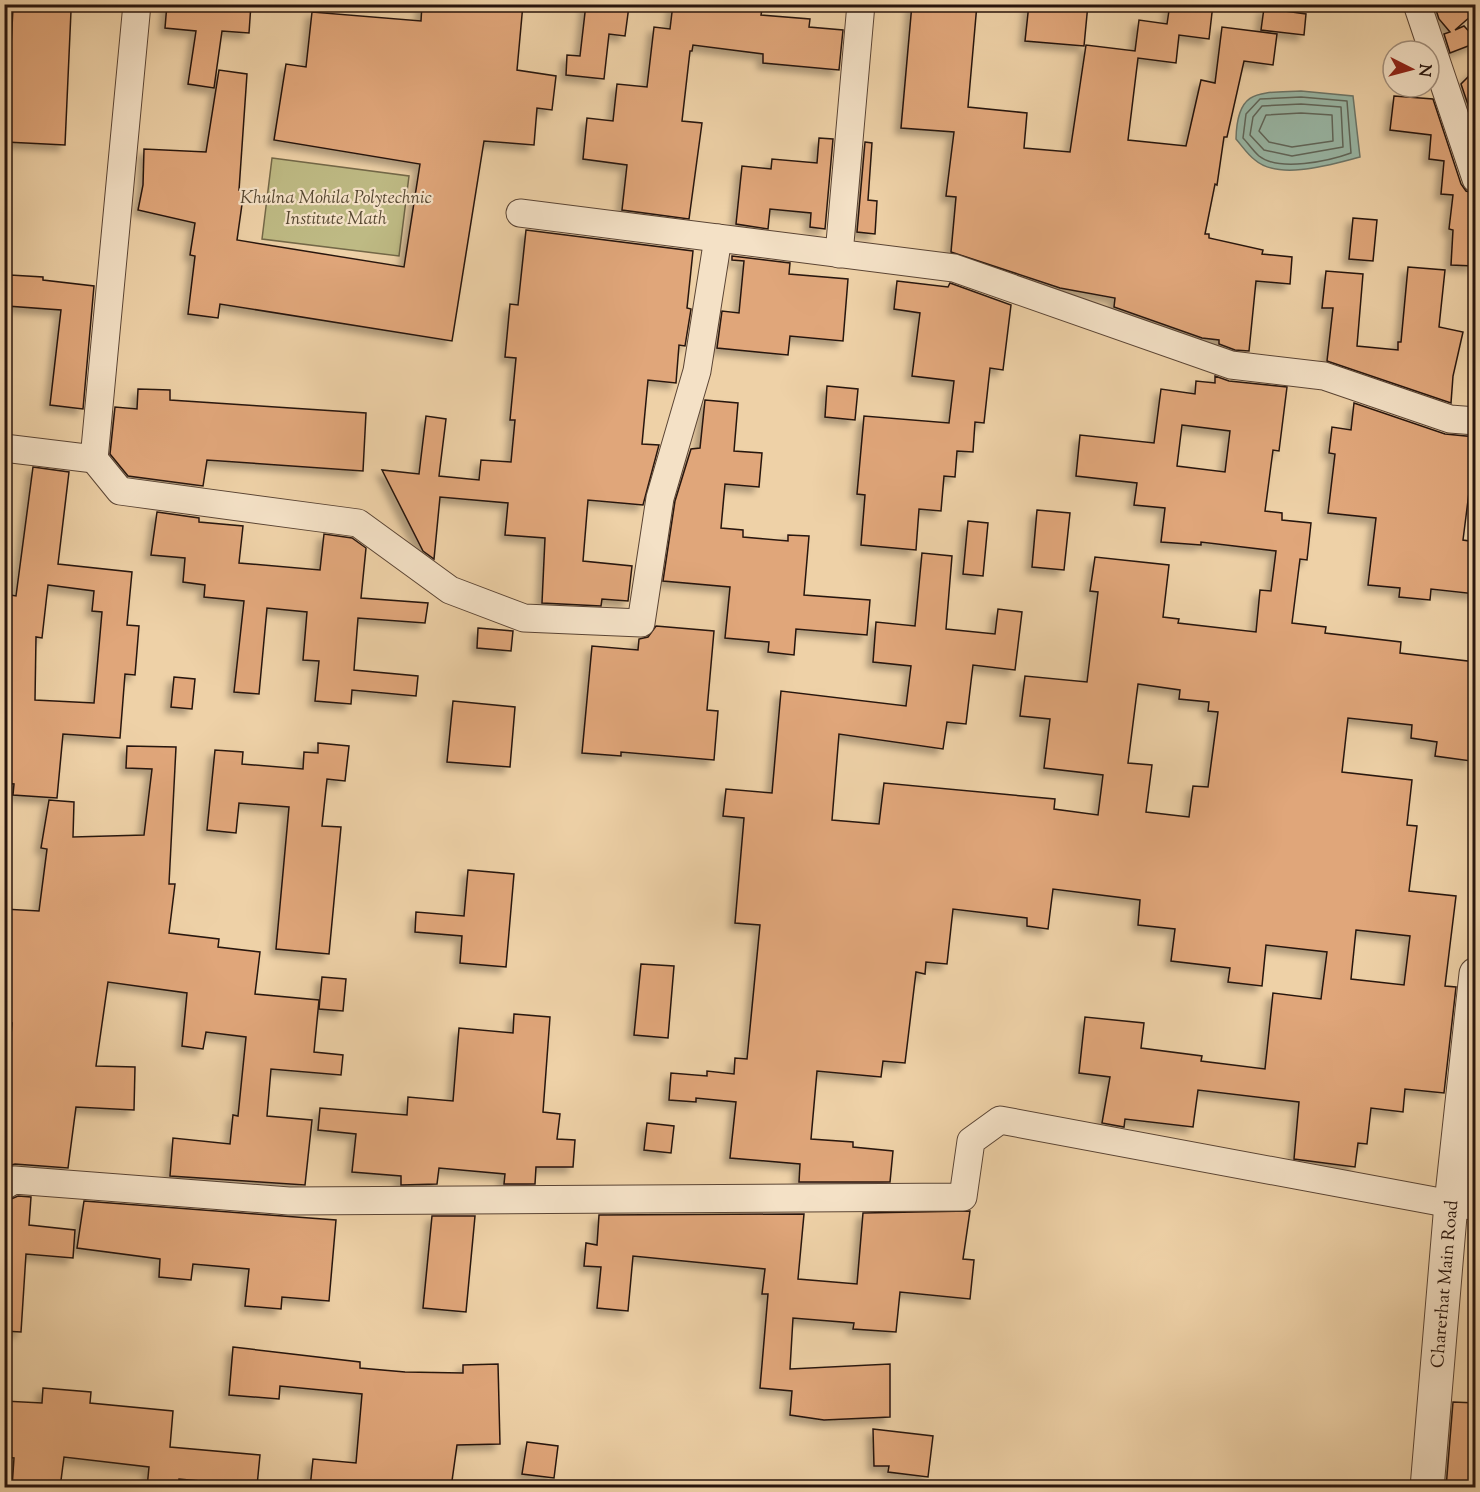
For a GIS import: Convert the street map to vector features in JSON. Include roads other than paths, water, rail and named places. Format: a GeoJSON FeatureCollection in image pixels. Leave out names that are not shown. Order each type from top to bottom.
{"type":"FeatureCollection","features":[{"type":"Feature","properties":{"kind":"street"},"geometry":{"type":"LineString","coordinates":[[94,459],[137,4]]}},
{"type":"Feature","properties":{"kind":"street"},"geometry":{"type":"LineString","coordinates":[[839,254],[861,4]]}},
{"type":"Feature","properties":{"kind":"street"},"geometry":{"type":"LineString","coordinates":[[1417,4],[1476,178]]}},
{"type":"Feature","properties":{"kind":"street"},"geometry":{"type":"LineString","coordinates":[[520,213],[954,268],[1232,365],[1324,376],[1450,419],[1476,421]]}},
{"type":"Feature","properties":{"kind":"street"},"geometry":{"type":"LineString","coordinates":[[4,448],[94,459],[120,491],[358,523],[450,590],[524,618],[641,623],[660,498],[697,371],[718,238]]}},
{"type":"Feature","properties":{"kind":"street","name":"Charerhat Main Road"},"geometry":{"type":"LineString","coordinates":[[1428,1488],[1463,1205],[1476,974]]}},
{"type":"Feature","properties":{"kind":"street"},"geometry":{"type":"LineString","coordinates":[[4,1186],[14,1180],[289,1201],[963,1197],[971,1141],[1000,1120],[1463,1205]]}},
{"type":"Feature","properties":{"kind":"water"},"geometry":{"type":"Polygon","coordinates":[[[1301,91],[1353,96],[1360,157],[1321,167],[1292,170],[1265,166],[1247,153],[1236,139],[1237,122],[1246,102],[1262,94],[1301,91]]]}},
{"type":"Feature","properties":{"kind":"park label","name":"Khulna Mohila Polytechnic Institute Math"},"geometry":{"type":"Point","coordinates":[336,207]}}]}
